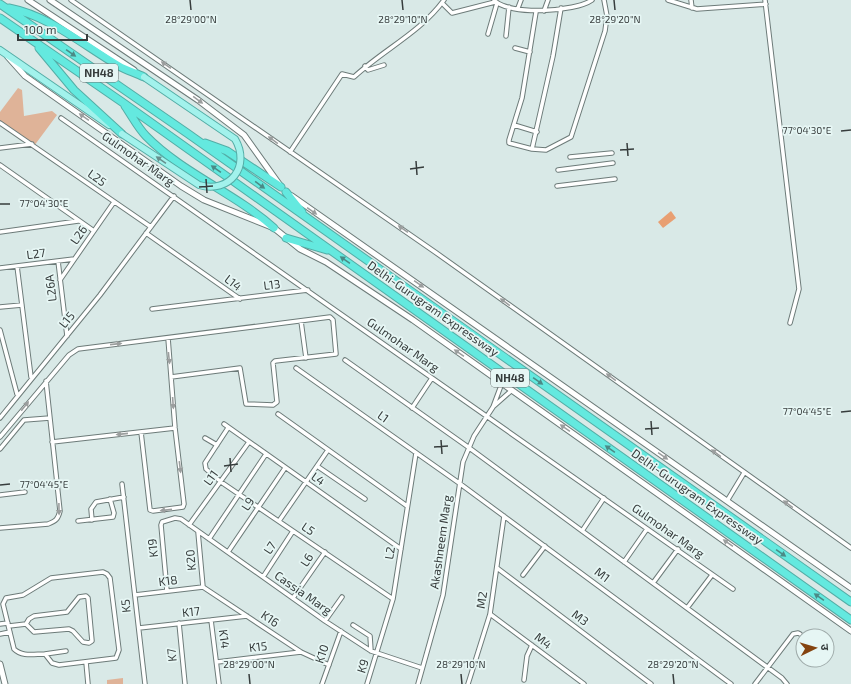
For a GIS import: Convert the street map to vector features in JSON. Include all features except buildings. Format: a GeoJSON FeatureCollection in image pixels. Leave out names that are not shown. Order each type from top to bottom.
{"type":"FeatureCollection","features":[{"type":"Feature","properties":{"kind":"highway"},"geometry":{"type":"LineString","coordinates":[[2,5],[30,14],[60,29],[119,66],[144,77]]}},
{"type":"Feature","properties":{"kind":"highway","name":"Delhi-Gurugram Expressway"},"geometry":{"type":"LineString","coordinates":[[2,5],[194,138],[851,602]]}},
{"type":"Feature","properties":{"kind":"highway","name":"Delhi-Gurugram Expressway"},"geometry":{"type":"LineString","coordinates":[[0,18],[122,102],[851,620]]}},
{"type":"Feature","properties":{"kind":"highway"},"geometry":{"type":"LineString","coordinates":[[34,42],[60,74],[85,100],[122,134]]}},
{"type":"Feature","properties":{"kind":"highway"},"geometry":{"type":"LineString","coordinates":[[122,102],[146,136],[169,156],[234,197],[274,228]]}},
{"type":"Feature","properties":{"kind":"highway"},"geometry":{"type":"LineString","coordinates":[[194,138],[227,152],[284,190],[307,219]]}},
{"type":"Feature","properties":{"kind":"highway"},"geometry":{"type":"LineString","coordinates":[[286,238],[333,252]]}},
{"type":"Feature","properties":{"kind":"main road"},"geometry":{"type":"LineString","coordinates":[[2,51],[199,186],[209,188],[218,187],[228,183],[236,174],[241,161],[240,147],[235,139],[28,0]]}},
{"type":"Feature","properties":{"kind":"main road"},"geometry":{"type":"LineString","coordinates":[[50,0],[198,100],[244,135],[284,190],[851,588]]}},
{"type":"Feature","properties":{"kind":"main road"},"geometry":{"type":"LineString","coordinates":[[2,51],[25,76],[181,186],[204,200],[274,228],[300,250],[326,262],[512,390],[851,631]]}},
{"type":"Feature","properties":{"kind":"main road"},"geometry":{"type":"LineString","coordinates":[[0,664],[5,684]]}},
{"type":"Feature","properties":{"kind":"street"},"geometry":{"type":"LineString","coordinates":[[71,0],[78,2],[290,152],[435,252],[851,548]]}},
{"type":"Feature","properties":{"kind":"street"},"geometry":{"type":"LineString","coordinates":[[518,8],[521,0]]}},
{"type":"Feature","properties":{"kind":"street"},"geometry":{"type":"LineString","coordinates":[[544,11],[548,0]]}},
{"type":"Feature","properties":{"kind":"street"},"geometry":{"type":"LineString","coordinates":[[290,152],[342,74],[352,77],[424,22],[443,2],[452,13],[496,2],[509,7],[536,12],[577,6],[592,0]]}},
{"type":"Feature","properties":{"kind":"street"},"geometry":{"type":"LineString","coordinates":[[536,12],[522,98],[509,140],[510,143],[532,149],[551,149],[558,143],[570,139],[605,31],[606,16],[604,0]]}},
{"type":"Feature","properties":{"kind":"street"},"geometry":{"type":"LineString","coordinates":[[668,0],[692,8],[703,9],[766,2],[798,288],[790,323]]}},
{"type":"Feature","properties":{"kind":"street"},"geometry":{"type":"LineString","coordinates":[[691,0],[692,8]]}},
{"type":"Feature","properties":{"kind":"street"},"geometry":{"type":"LineString","coordinates":[[488,34],[496,2]]}},
{"type":"Feature","properties":{"kind":"street"},"geometry":{"type":"LineString","coordinates":[[506,36],[509,7]]}},
{"type":"Feature","properties":{"kind":"street"},"geometry":{"type":"LineString","coordinates":[[532,149],[553,56],[561,8]]}},
{"type":"Feature","properties":{"kind":"street"},"geometry":{"type":"LineString","coordinates":[[515,48],[530,52]]}},
{"type":"Feature","properties":{"kind":"street"},"geometry":{"type":"LineString","coordinates":[[365,66],[368,70],[384,65]]}},
{"type":"Feature","properties":{"kind":"street","name":"Gulmohar Marg"},"geometry":{"type":"LineString","coordinates":[[61,118],[733,589]]}},
{"type":"Feature","properties":{"kind":"street","name":"L25"},"geometry":{"type":"LineString","coordinates":[[0,123],[151,227]]}},
{"type":"Feature","properties":{"kind":"street"},"geometry":{"type":"LineString","coordinates":[[514,125],[537,132]]}},
{"type":"Feature","properties":{"kind":"street"},"geometry":{"type":"LineString","coordinates":[[0,148],[32,144]]}},
{"type":"Feature","properties":{"kind":"street"},"geometry":{"type":"LineString","coordinates":[[570,157],[612,153]]}},
{"type":"Feature","properties":{"kind":"street"},"geometry":{"type":"LineString","coordinates":[[558,170],[613,163]]}},
{"type":"Feature","properties":{"kind":"street"},"geometry":{"type":"LineString","coordinates":[[0,165],[94,231]]}},
{"type":"Feature","properties":{"kind":"street"},"geometry":{"type":"LineString","coordinates":[[557,186],[615,179]]}},
{"type":"Feature","properties":{"kind":"street","name":"L15"},"geometry":{"type":"LineString","coordinates":[[0,418],[17,394],[67,336],[174,196]]}},
{"type":"Feature","properties":{"kind":"street","name":"L26"},"geometry":{"type":"LineString","coordinates":[[60,280],[114,202]]}},
{"type":"Feature","properties":{"kind":"street"},"geometry":{"type":"LineString","coordinates":[[0,232],[78,221]]}},
{"type":"Feature","properties":{"kind":"street","name":"L14"},"geometry":{"type":"LineString","coordinates":[[146,233],[240,299]]}},
{"type":"Feature","properties":{"kind":"street","name":"L27"},"geometry":{"type":"LineString","coordinates":[[0,268],[74,259]]}},
{"type":"Feature","properties":{"kind":"street","name":"L26A"},"geometry":{"type":"LineString","coordinates":[[58,261],[67,336]]}},
{"type":"Feature","properties":{"kind":"street"},"geometry":{"type":"LineString","coordinates":[[17,266],[31,377]]}},
{"type":"Feature","properties":{"kind":"street","name":"L13"},"geometry":{"type":"LineString","coordinates":[[240,299],[308,290]]}},
{"type":"Feature","properties":{"kind":"street","name":"L14"},"geometry":{"type":"LineString","coordinates":[[152,309],[240,299]]}},
{"type":"Feature","properties":{"kind":"street"},"geometry":{"type":"LineString","coordinates":[[0,307],[22,305]]}},
{"type":"Feature","properties":{"kind":"street"},"geometry":{"type":"LineString","coordinates":[[0,437],[69,355],[78,349],[332,318],[337,352],[334,355],[275,361],[273,363],[277,402],[273,405],[246,404],[240,368],[171,377]]}},
{"type":"Feature","properties":{"kind":"street"},"geometry":{"type":"LineString","coordinates":[[301,321],[306,358]]}},
{"type":"Feature","properties":{"kind":"street"},"geometry":{"type":"LineString","coordinates":[[0,330],[17,394]]}},
{"type":"Feature","properties":{"kind":"street"},"geometry":{"type":"LineString","coordinates":[[141,432],[149,507],[153,512],[180,509],[184,504],[175,428],[168,338]]}},
{"type":"Feature","properties":{"kind":"street"},"geometry":{"type":"LineString","coordinates":[[345,360],[468,447],[782,678],[787,684]]}},
{"type":"Feature","properties":{"kind":"street","name":"L1"},"geometry":{"type":"LineString","coordinates":[[296,368],[459,483]]}},
{"type":"Feature","properties":{"kind":"street"},"geometry":{"type":"LineString","coordinates":[[412,408],[432,378]]}},
{"type":"Feature","properties":{"kind":"street"},"geometry":{"type":"LineString","coordinates":[[0,528],[48,524],[55,522],[59,517],[60,511],[46,381]]}},
{"type":"Feature","properties":{"kind":"street","name":"Akashneem Marg"},"geometry":{"type":"LineString","coordinates":[[418,684],[443,595],[459,483],[468,447],[493,407],[502,383]]}},
{"type":"Feature","properties":{"kind":"street","name":"Akashneem Marg"},"geometry":{"type":"LineString","coordinates":[[493,407],[512,390]]}},
{"type":"Feature","properties":{"kind":"street"},"geometry":{"type":"LineString","coordinates":[[278,414],[407,506]]}},
{"type":"Feature","properties":{"kind":"street"},"geometry":{"type":"LineString","coordinates":[[0,449],[24,420],[50,418]]}},
{"type":"Feature","properties":{"kind":"street","name":"L4"},"geometry":{"type":"LineString","coordinates":[[224,424],[401,549]]}},
{"type":"Feature","properties":{"kind":"street"},"geometry":{"type":"LineString","coordinates":[[52,442],[175,428]]}},
{"type":"Feature","properties":{"kind":"street"},"geometry":{"type":"LineString","coordinates":[[205,438],[216,445],[228,428]]}},
{"type":"Feature","properties":{"kind":"street","name":"L11"},"geometry":{"type":"LineString","coordinates":[[189,525],[249,442]]}},
{"type":"Feature","properties":{"kind":"street","name":"L5"},"geometry":{"type":"LineString","coordinates":[[216,445],[205,463],[206,469],[221,482],[393,599]]}},
{"type":"Feature","properties":{"kind":"street"},"geometry":{"type":"LineString","coordinates":[[279,521],[328,450]]}},
{"type":"Feature","properties":{"kind":"street","name":"L2"},"geometry":{"type":"LineString","coordinates":[[377,654],[393,599],[416,453]]}},
{"type":"Feature","properties":{"kind":"street"},"geometry":{"type":"LineString","coordinates":[[209,539],[266,454]]}},
{"type":"Feature","properties":{"kind":"street"},"geometry":{"type":"LineString","coordinates":[[317,466],[365,499]]}},
{"type":"Feature","properties":{"kind":"street","name":"L9"},"geometry":{"type":"LineString","coordinates":[[228,552],[285,468]]}},
{"type":"Feature","properties":{"kind":"street"},"geometry":{"type":"LineString","coordinates":[[727,501],[744,473]]}},
{"type":"Feature","properties":{"kind":"street","name":"M1"},"geometry":{"type":"LineString","coordinates":[[459,483],[731,684]]}},
{"type":"Feature","properties":{"kind":"street","name":"K5"},"geometry":{"type":"LineString","coordinates":[[122,484],[145,684]]}},
{"type":"Feature","properties":{"kind":"street"},"geometry":{"type":"LineString","coordinates":[[0,495],[25,492]]}},
{"type":"Feature","properties":{"kind":"street"},"geometry":{"type":"LineString","coordinates":[[92,520],[93,504],[124,497]]}},
{"type":"Feature","properties":{"kind":"street"},"geometry":{"type":"LineString","coordinates":[[582,531],[604,498]]}},
{"type":"Feature","properties":{"kind":"street"},"geometry":{"type":"LineString","coordinates":[[78,521],[113,517],[114,513],[110,499]]}},
{"type":"Feature","properties":{"kind":"street","name":"M2"},"geometry":{"type":"LineString","coordinates":[[468,684],[490,614],[504,516]]}},
{"type":"Feature","properties":{"kind":"street","name":"Cassia Marg"},"geometry":{"type":"LineString","coordinates":[[181,519],[325,621],[371,651],[422,668]]}},
{"type":"Feature","properties":{"kind":"street","name":"K19"},"geometry":{"type":"LineString","coordinates":[[167,591],[161,525],[162,522],[166,520],[181,519]]}},
{"type":"Feature","properties":{"kind":"street"},"geometry":{"type":"LineString","coordinates":[[624,562],[647,528]]}},
{"type":"Feature","properties":{"kind":"street","name":"L7"},"geometry":{"type":"LineString","coordinates":[[263,576],[293,531]]}},
{"type":"Feature","properties":{"kind":"street","name":"K20"},"geometry":{"type":"LineString","coordinates":[[198,532],[203,586]]}},
{"type":"Feature","properties":{"kind":"street"},"geometry":{"type":"LineString","coordinates":[[523,575],[545,546]]}},
{"type":"Feature","properties":{"kind":"street"},"geometry":{"type":"LineString","coordinates":[[653,583],[678,549]]}},
{"type":"Feature","properties":{"kind":"street","name":"L6"},"geometry":{"type":"LineString","coordinates":[[294,598],[324,552]]}},
{"type":"Feature","properties":{"kind":"street","name":"M3"},"geometry":{"type":"LineString","coordinates":[[497,568],[651,684]]}},
{"type":"Feature","properties":{"kind":"street"},"geometry":{"type":"LineString","coordinates":[[45,654],[55,664],[116,658],[119,655],[110,578],[107,574],[102,572],[51,578],[23,595],[6,598],[3,604],[14,649],[18,653],[45,654],[66,651]]}},
{"type":"Feature","properties":{"kind":"street"},"geometry":{"type":"LineString","coordinates":[[687,608],[712,574]]}},
{"type":"Feature","properties":{"kind":"street","name":"K18"},"geometry":{"type":"LineString","coordinates":[[135,595],[203,586]]}},
{"type":"Feature","properties":{"kind":"street","name":"K16"},"geometry":{"type":"LineString","coordinates":[[203,586],[301,652],[329,664]]}},
{"type":"Feature","properties":{"kind":"street"},"geometry":{"type":"LineString","coordinates":[[0,624],[26,624],[34,616],[66,612],[79,597],[86,596],[88,598],[92,641],[90,643],[83,642],[73,631],[69,629],[34,632],[26,624]]}},
{"type":"Feature","properties":{"kind":"street"},"geometry":{"type":"LineString","coordinates":[[325,621],[342,597]]}},
{"type":"Feature","properties":{"kind":"street","name":"M4"},"geometry":{"type":"LineString","coordinates":[[490,614],[584,684]]}},
{"type":"Feature","properties":{"kind":"street","name":"K17"},"geometry":{"type":"LineString","coordinates":[[139,628],[246,616]]}},
{"type":"Feature","properties":{"kind":"street","name":"K14"},"geometry":{"type":"LineString","coordinates":[[211,620],[219,684]]}},
{"type":"Feature","properties":{"kind":"street","name":"K7"},"geometry":{"type":"LineString","coordinates":[[179,623],[185,684]]}},
{"type":"Feature","properties":{"kind":"street"},"geometry":{"type":"LineString","coordinates":[[353,625],[370,636],[371,651]]}},
{"type":"Feature","properties":{"kind":"street","name":"K10"},"geometry":{"type":"LineString","coordinates":[[322,684],[341,631]]}},
{"type":"Feature","properties":{"kind":"street"},"geometry":{"type":"LineString","coordinates":[[0,634],[10,632]]}},
{"type":"Feature","properties":{"kind":"street"},"geometry":{"type":"LineString","coordinates":[[755,684],[793,634],[795,634]]}},
{"type":"Feature","properties":{"kind":"street"},"geometry":{"type":"LineString","coordinates":[[524,680],[526,656],[532,645]]}},
{"type":"Feature","properties":{"kind":"street","name":"K15"},"geometry":{"type":"LineString","coordinates":[[217,662],[301,652]]}},
{"type":"Feature","properties":{"kind":"street","name":"K9"},"geometry":{"type":"LineString","coordinates":[[367,684],[377,654]]}},
{"type":"Feature","properties":{"kind":"street"},"geometry":{"type":"LineString","coordinates":[[86,662],[88,684]]}},
{"type":"Feature","properties":{"kind":"shaded area"},"geometry":{"type":"Polygon","coordinates":[[[18,88],[22,90],[24,116],[52,111],[57,115],[34,146],[0,122],[0,112],[18,88]]]}},
{"type":"Feature","properties":{"kind":"shaded area"},"geometry":{"type":"Polygon","coordinates":[[[671,211],[676,218],[663,228],[658,222],[671,211]]]}},
{"type":"Feature","properties":{"kind":"shaded area"},"geometry":{"type":"Polygon","coordinates":[[[123,678],[123,684],[107,684],[107,680],[123,678]]]}}]}
